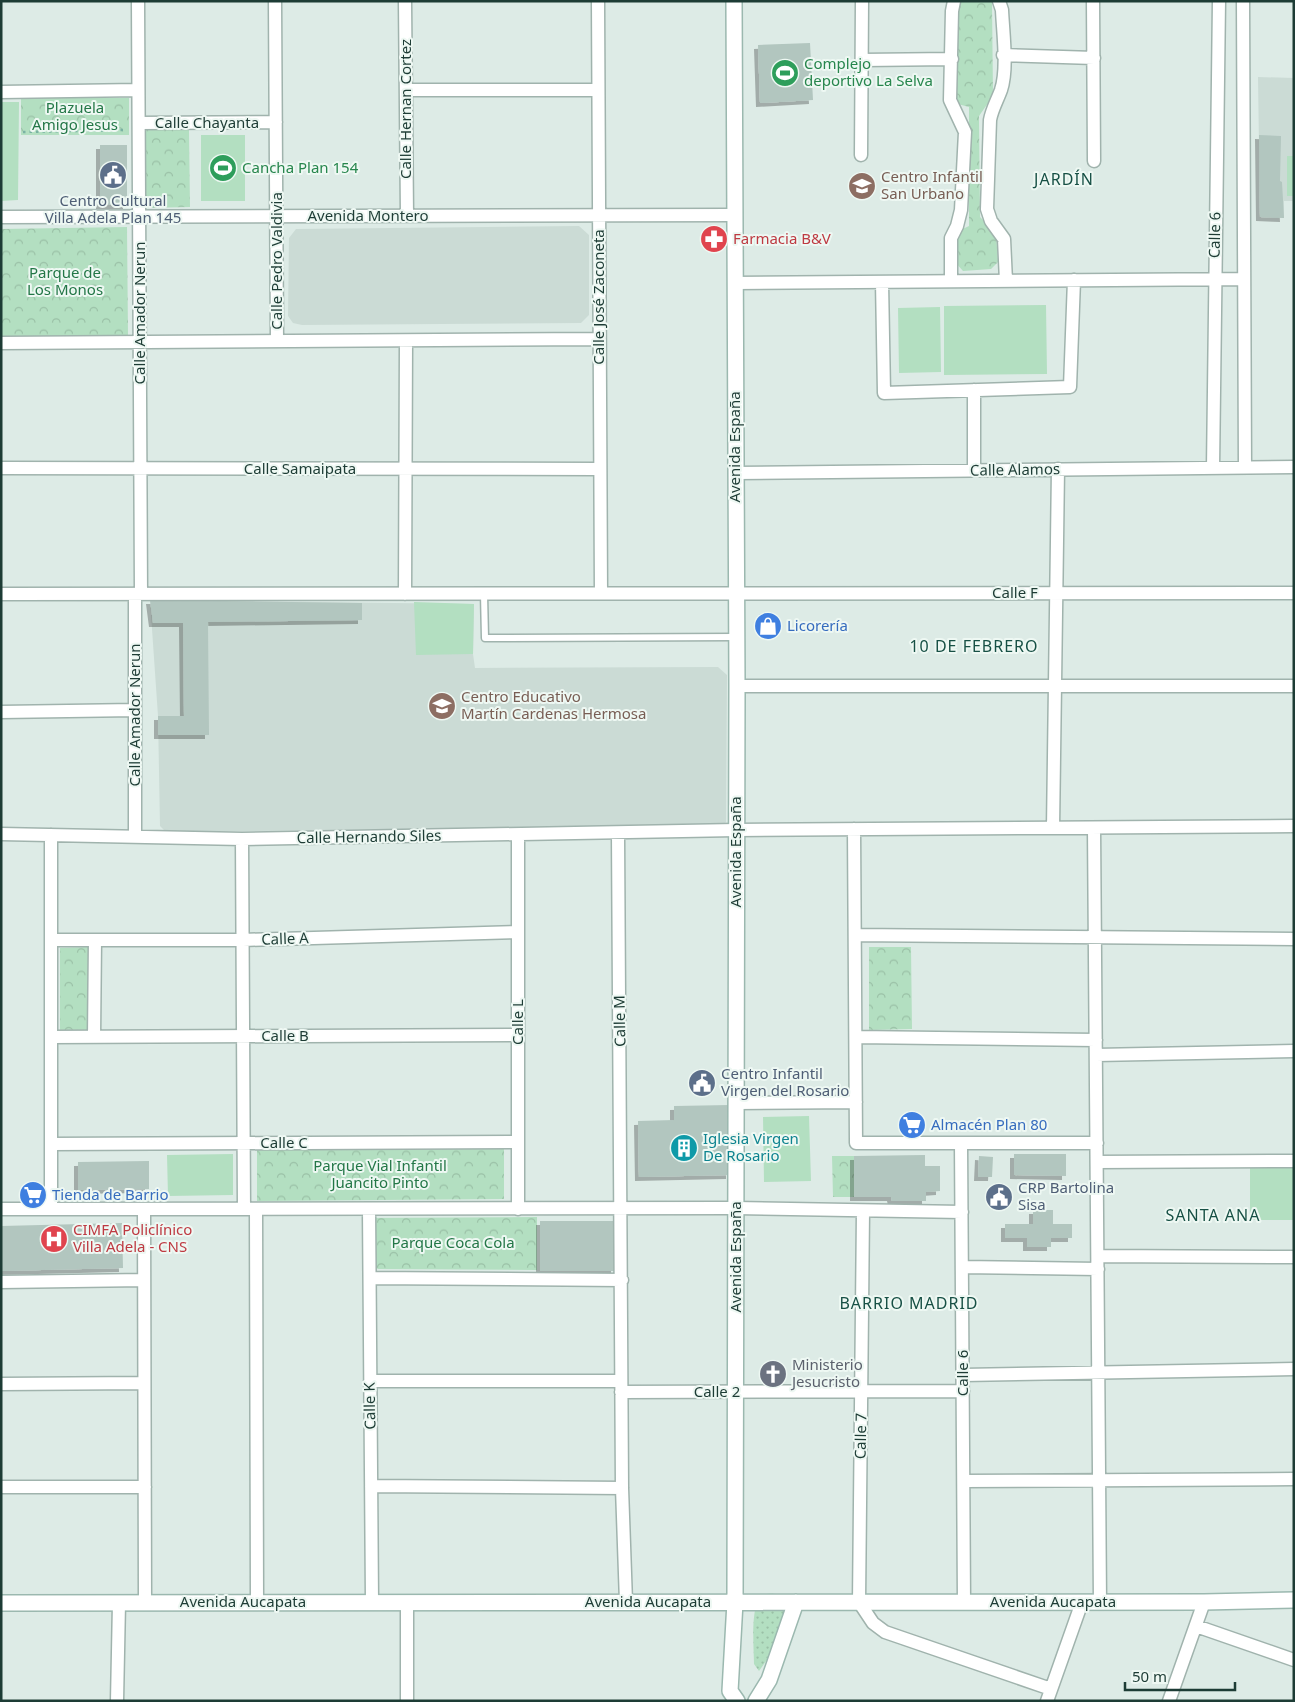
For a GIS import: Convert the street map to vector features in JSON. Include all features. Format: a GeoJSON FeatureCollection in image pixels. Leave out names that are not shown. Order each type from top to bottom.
{"type":"FeatureCollection","features":[{"type":"Feature","properties":{"kind":"street","name":"Calle Amador Nerun"},"geometry":{"type":"LineString","coordinates":[[135,837],[135,710],[141,468],[138,1]]}},
{"type":"Feature","properties":{"kind":"street","name":"Calle Pedro Valdivia"},"geometry":{"type":"LineString","coordinates":[[275,1],[277,341]]}},
{"type":"Feature","properties":{"kind":"street","name":"Calle Hernan Cortez"},"geometry":{"type":"LineString","coordinates":[[405,1],[407,216]]}},
{"type":"Feature","properties":{"kind":"street","name":"Calle José Zaconeta"},"geometry":{"type":"LineString","coordinates":[[598,1],[601,593]]}},
{"type":"Feature","properties":{"kind":"street","name":"Avenida España"},"geometry":{"type":"LineString","coordinates":[[734,1],[737,686],[736,1208],[735,1602],[730,1691],[737,1701]]}},
{"type":"Feature","properties":{"kind":"street"},"geometry":{"type":"LineString","coordinates":[[861,155],[862,1]]}},
{"type":"Feature","properties":{"kind":"street"},"geometry":{"type":"LineString","coordinates":[[951,281],[951,238],[957,226],[961,210],[965,132],[950,100],[952,11],[954,1]]}},
{"type":"Feature","properties":{"kind":"street"},"geometry":{"type":"LineString","coordinates":[[999,1],[1002,10],[1003,54],[1001,90],[990,120],[987,209],[991,221],[1004,239],[1006,281]]}},
{"type":"Feature","properties":{"kind":"street"},"geometry":{"type":"LineString","coordinates":[[1094,1],[1094,161]]}},
{"type":"Feature","properties":{"kind":"street","name":"Calle 6"},"geometry":{"type":"LineString","coordinates":[[1213,468],[1219,1]]}},
{"type":"Feature","properties":{"kind":"street","name":"Calle 6"},"geometry":{"type":"LineString","coordinates":[[1243,1],[1242,279],[1245,468]]}},
{"type":"Feature","properties":{"kind":"street"},"geometry":{"type":"LineString","coordinates":[[1003,54],[1094,58]]}},
{"type":"Feature","properties":{"kind":"street"},"geometry":{"type":"LineString","coordinates":[[862,60],[952,59]]}},
{"type":"Feature","properties":{"kind":"street"},"geometry":{"type":"LineString","coordinates":[[1,92],[138,90]]}},
{"type":"Feature","properties":{"kind":"street"},"geometry":{"type":"LineString","coordinates":[[406,90],[598,90]]}},
{"type":"Feature","properties":{"kind":"street","name":"Calle Chayanta"},"geometry":{"type":"LineString","coordinates":[[138,126],[276,122]]}},
{"type":"Feature","properties":{"kind":"street","name":"Avenida Montero"},"geometry":{"type":"LineString","coordinates":[[1,217],[734,215]]}},
{"type":"Feature","properties":{"kind":"street"},"geometry":{"type":"LineString","coordinates":[[735,283],[1242,279]]}},
{"type":"Feature","properties":{"kind":"street"},"geometry":{"type":"LineString","coordinates":[[882,282],[884,393],[1070,387],[1074,280]]}},
{"type":"Feature","properties":{"kind":"street"},"geometry":{"type":"LineString","coordinates":[[1,342],[599,339]]}},
{"type":"Feature","properties":{"kind":"street"},"geometry":{"type":"LineString","coordinates":[[405,594],[406,341]]}},
{"type":"Feature","properties":{"kind":"street"},"geometry":{"type":"LineString","coordinates":[[974,390],[974,470]]}},
{"type":"Feature","properties":{"kind":"street","name":"Calle Alamos"},"geometry":{"type":"LineString","coordinates":[[736,473],[1294,467]]}},
{"type":"Feature","properties":{"kind":"street","name":"Calle Samaipata"},"geometry":{"type":"LineString","coordinates":[[1,468],[599,469]]}},
{"type":"Feature","properties":{"kind":"street"},"geometry":{"type":"LineString","coordinates":[[1053,828],[1058,470]]}},
{"type":"Feature","properties":{"kind":"street","name":"Calle F"},"geometry":{"type":"LineString","coordinates":[[1,594],[1294,592]]}},
{"type":"Feature","properties":{"kind":"street"},"geometry":{"type":"LineString","coordinates":[[737,686],[1294,686]]}},
{"type":"Feature","properties":{"kind":"street"},"geometry":{"type":"LineString","coordinates":[[1,712],[135,710]]}},
{"type":"Feature","properties":{"kind":"street","name":"Calle Hernando Siles"},"geometry":{"type":"LineString","coordinates":[[1,834],[242,838],[618,834],[736,830],[1294,826]]}},
{"type":"Feature","properties":{"kind":"street"},"geometry":{"type":"LineString","coordinates":[[1094,828],[1100,1602]]}},
{"type":"Feature","properties":{"kind":"street"},"geometry":{"type":"LineString","coordinates":[[854,829],[856,1143],[1097,1143]]}},
{"type":"Feature","properties":{"kind":"street","name":"Calle M"},"geometry":{"type":"LineString","coordinates":[[618,834],[622,1208],[622,1488],[626,1602]]}},
{"type":"Feature","properties":{"kind":"street"},"geometry":{"type":"LineString","coordinates":[[51,835],[51,1209]]}},
{"type":"Feature","properties":{"kind":"street","name":"Calle L"},"geometry":{"type":"LineString","coordinates":[[518,835],[518,1209]]}},
{"type":"Feature","properties":{"kind":"street"},"geometry":{"type":"LineString","coordinates":[[242,838],[244,1144],[250,1209],[257,1602]]}},
{"type":"Feature","properties":{"kind":"street","name":"Calle A"},"geometry":{"type":"LineString","coordinates":[[51,940],[242,940],[518,932]]}},
{"type":"Feature","properties":{"kind":"street"},"geometry":{"type":"LineString","coordinates":[[855,935],[1294,939]]}},
{"type":"Feature","properties":{"kind":"street"},"geometry":{"type":"LineString","coordinates":[[94,1037],[95,940]]}},
{"type":"Feature","properties":{"kind":"street","name":"Calle B"},"geometry":{"type":"LineString","coordinates":[[51,1037],[518,1035]]}},
{"type":"Feature","properties":{"kind":"street"},"geometry":{"type":"LineString","coordinates":[[856,1037],[1096,1040]]}},
{"type":"Feature","properties":{"kind":"street"},"geometry":{"type":"LineString","coordinates":[[1096,1055],[1294,1051]]}},
{"type":"Feature","properties":{"kind":"street"},"geometry":{"type":"LineString","coordinates":[[736,1104],[856,1102]]}},
{"type":"Feature","properties":{"kind":"street","name":"Calle C"},"geometry":{"type":"LineString","coordinates":[[51,1144],[518,1142]]}},
{"type":"Feature","properties":{"kind":"street","name":"Calle 6"},"geometry":{"type":"LineString","coordinates":[[961,1143],[964,1602]]}},
{"type":"Feature","properties":{"kind":"street"},"geometry":{"type":"LineString","coordinates":[[1097,1162],[1294,1161]]}},
{"type":"Feature","properties":{"kind":"street"},"geometry":{"type":"LineString","coordinates":[[1,1209],[736,1208],[962,1212]]}},
{"type":"Feature","properties":{"kind":"street"},"geometry":{"type":"LineString","coordinates":[[144,1209],[144,1603]]}},
{"type":"Feature","properties":{"kind":"street","name":"Calle K"},"geometry":{"type":"LineString","coordinates":[[368,1209],[372,1602]]}},
{"type":"Feature","properties":{"kind":"street","name":"Calle 7"},"geometry":{"type":"LineString","coordinates":[[858,1602],[863,1210]]}},
{"type":"Feature","properties":{"kind":"street"},"geometry":{"type":"LineString","coordinates":[[962,1267],[1294,1257]]}},
{"type":"Feature","properties":{"kind":"street"},"geometry":{"type":"LineString","coordinates":[[370,1278],[622,1280]]}},
{"type":"Feature","properties":{"kind":"street"},"geometry":{"type":"LineString","coordinates":[[1,1282],[144,1280]]}},
{"type":"Feature","properties":{"kind":"street"},"geometry":{"type":"LineString","coordinates":[[963,1376],[1294,1369]]}},
{"type":"Feature","properties":{"kind":"street","name":"Calle 2"},"geometry":{"type":"LineString","coordinates":[[370,1381],[621,1387],[735,1392],[963,1391]]}},
{"type":"Feature","properties":{"kind":"street"},"geometry":{"type":"LineString","coordinates":[[1,1384],[144,1383]]}},
{"type":"Feature","properties":{"kind":"street"},"geometry":{"type":"LineString","coordinates":[[964,1481],[1294,1479]]}},
{"type":"Feature","properties":{"kind":"street"},"geometry":{"type":"LineString","coordinates":[[371,1486],[622,1488]]}},
{"type":"Feature","properties":{"kind":"street"},"geometry":{"type":"LineString","coordinates":[[1,1487],[145,1487]]}},
{"type":"Feature","properties":{"kind":"street","name":"Avenida Aucapata"},"geometry":{"type":"LineString","coordinates":[[1,1603],[1204,1602],[1294,1600]]}},
{"type":"Feature","properties":{"kind":"street"},"geometry":{"type":"LineString","coordinates":[[407,1602],[407,1701]]}},
{"type":"Feature","properties":{"kind":"street"},"geometry":{"type":"LineString","coordinates":[[756,1701],[769,1680],[796,1602]]}},
{"type":"Feature","properties":{"kind":"street"},"geometry":{"type":"LineString","coordinates":[[858,1602],[873,1623],[885,1632],[1049,1695],[1082,1602]]}},
{"type":"Feature","properties":{"kind":"street"},"geometry":{"type":"LineString","coordinates":[[1169,1701],[1204,1602]]}},
{"type":"Feature","properties":{"kind":"street"},"geometry":{"type":"LineString","coordinates":[[117,1701],[119,1603]]}},
{"type":"Feature","properties":{"kind":"street"},"geometry":{"type":"LineString","coordinates":[[1196,1626],[1294,1660]]}},
{"type":"Feature","properties":{"kind":"lane"},"geometry":{"type":"LineString","coordinates":[[484,594],[485,638],[736,637]]}},
{"type":"Feature","properties":{"kind":"path"},"geometry":{"type":"LineString","coordinates":[[23,132],[138,126]]}},
{"type":"Feature","properties":{"kind":"shaded area"},"geometry":{"type":"Polygon","coordinates":[[[1258,77],[1294,78],[1294,201],[1284,201],[1284,218],[1260,217],[1258,77]]]}},
{"type":"Feature","properties":{"kind":"shaded area"},"geometry":{"type":"Polygon","coordinates":[[[579,226],[589,235],[589,315],[581,323],[302,325],[293,323],[288,316],[289,238],[296,229],[579,226]]]}},
{"type":"Feature","properties":{"kind":"shaded area","name":"Centro Educativo Martín Cardenas Hermosa"},"geometry":{"type":"Polygon","coordinates":[[[150,600],[474,604],[473,654],[475,668],[718,667],[727,675],[726,822],[723,826],[166,832],[160,826],[158,716],[150,600]]]}},
{"type":"Feature","properties":{"kind":"green space"},"geometry":{"type":"Polygon","coordinates":[[[961,1],[992,2],[993,96],[979,116],[980,217],[996,233],[998,262],[991,269],[963,271],[955,262],[954,233],[969,226],[969,107],[954,103],[954,4],[961,1]]]}},
{"type":"Feature","properties":{"kind":"green space","name":"Plazuela Amigo Jesus"},"geometry":{"type":"Polygon","coordinates":[[[21,98],[129,98],[129,135],[21,135],[21,98]]]}},
{"type":"Feature","properties":{"kind":"green space"},"geometry":{"type":"Polygon","coordinates":[[[1,102],[19,102],[18,200],[1,201],[1,102]]]}},
{"type":"Feature","properties":{"kind":"green space"},"geometry":{"type":"Polygon","coordinates":[[[144,130],[189,130],[190,207],[144,208],[144,130]]]}},
{"type":"Feature","properties":{"kind":"green space","name":"Cancha Plan 154"},"geometry":{"type":"Polygon","coordinates":[[[201,135],[245,135],[245,201],[201,201],[201,135]]]}},
{"type":"Feature","properties":{"kind":"green space"},"geometry":{"type":"Polygon","coordinates":[[[1287,156],[1294,156],[1294,196],[1287,196],[1287,156]]]}},
{"type":"Feature","properties":{"kind":"green space","name":"Parque de Los Monos"},"geometry":{"type":"Polygon","coordinates":[[[127,227],[128,335],[1,337],[1,229],[127,227]]]}},
{"type":"Feature","properties":{"kind":"green space"},"geometry":{"type":"Polygon","coordinates":[[[1046,305],[1047,374],[944,375],[944,306],[1046,305]]]}},
{"type":"Feature","properties":{"kind":"green space"},"geometry":{"type":"Polygon","coordinates":[[[940,307],[941,372],[899,373],[898,308],[940,307]]]}},
{"type":"Feature","properties":{"kind":"green space"},"geometry":{"type":"Polygon","coordinates":[[[414,602],[474,604],[473,654],[416,655],[414,602]]]}},
{"type":"Feature","properties":{"kind":"green space"},"geometry":{"type":"Polygon","coordinates":[[[89,947],[89,1032],[60,1031],[60,948],[89,947]]]}},
{"type":"Feature","properties":{"kind":"green space"},"geometry":{"type":"Polygon","coordinates":[[[869,947],[911,947],[912,1029],[869,1030],[869,947]]]}},
{"type":"Feature","properties":{"kind":"green space"},"geometry":{"type":"Polygon","coordinates":[[[809,1116],[811,1181],[764,1182],[763,1117],[809,1116]]]}},
{"type":"Feature","properties":{"kind":"green space","name":"Parque Vial Infantil Juancito Pinto"},"geometry":{"type":"Polygon","coordinates":[[[504,1149],[504,1199],[257,1201],[257,1150],[504,1149]]]}},
{"type":"Feature","properties":{"kind":"green space"},"geometry":{"type":"Polygon","coordinates":[[[233,1154],[233,1195],[168,1196],[167,1155],[233,1154]]]}},
{"type":"Feature","properties":{"kind":"green space"},"geometry":{"type":"Polygon","coordinates":[[[832,1156],[854,1156],[854,1197],[833,1197],[832,1156]]]}},
{"type":"Feature","properties":{"kind":"green space"},"geometry":{"type":"Polygon","coordinates":[[[1294,1156],[1294,1220],[1250,1220],[1250,1157],[1294,1156]]]}},
{"type":"Feature","properties":{"kind":"green space","name":"Parque Coca Cola"},"geometry":{"type":"Polygon","coordinates":[[[537,1217],[537,1270],[378,1269],[374,1267],[369,1218],[537,1217]]]}},
{"type":"Feature","properties":{"kind":"green space"},"geometry":{"type":"Polygon","coordinates":[[[768,1594],[776,1594],[786,1608],[769,1657],[759,1671],[754,1664],[753,1629],[755,1609],[761,1597],[768,1594]]]}},
{"type":"Feature","properties":{"kind":"building","name":"Complejo deportivo La Selva"},"geometry":{"type":"Polygon","coordinates":[[[810,43],[813,100],[760,103],[758,45],[810,43]]]}},
{"type":"Feature","properties":{"kind":"building"},"geometry":{"type":"Polygon","coordinates":[[[1259,135],[1281,136],[1280,181],[1282,182],[1284,218],[1260,217],[1259,135]]]}},
{"type":"Feature","properties":{"kind":"building","name":"Centro Cultural Villa Adela Plan 145"},"geometry":{"type":"Polygon","coordinates":[[[100,145],[127,145],[127,205],[100,205],[100,145]]]}},
{"type":"Feature","properties":{"kind":"building"},"geometry":{"type":"Polygon","coordinates":[[[150,600],[362,603],[362,620],[208,622],[209,735],[158,735],[158,716],[184,716],[183,623],[153,623],[150,600]]]}},
{"type":"Feature","properties":{"kind":"building","name":"Iglesia Virgen De Rosario"},"geometry":{"type":"Polygon","coordinates":[[[730,1105],[730,1175],[639,1177],[638,1121],[674,1120],[674,1106],[730,1105]]]}},
{"type":"Feature","properties":{"kind":"building"},"geometry":{"type":"Polygon","coordinates":[[[1014,1154],[1066,1154],[1066,1176],[1014,1175],[1014,1154]]]}},
{"type":"Feature","properties":{"kind":"building"},"geometry":{"type":"Polygon","coordinates":[[[925,1155],[925,1166],[940,1166],[940,1191],[926,1192],[926,1201],[892,1201],[891,1197],[854,1197],[854,1156],[925,1155]]]}},
{"type":"Feature","properties":{"kind":"building"},"geometry":{"type":"Polygon","coordinates":[[[979,1156],[993,1157],[992,1177],[978,1177],[979,1156]]]}},
{"type":"Feature","properties":{"kind":"building"},"geometry":{"type":"Polygon","coordinates":[[[149,1161],[149,1189],[78,1190],[78,1162],[149,1161]]]}},
{"type":"Feature","properties":{"kind":"building"},"geometry":{"type":"Polygon","coordinates":[[[1033,1210],[1053,1210],[1053,1224],[1072,1224],[1072,1238],[1051,1238],[1051,1247],[1027,1247],[1027,1238],[1005,1238],[1005,1224],[1033,1224],[1033,1210]]]}},
{"type":"Feature","properties":{"kind":"building"},"geometry":{"type":"Polygon","coordinates":[[[540,1221],[615,1221],[615,1271],[540,1271],[540,1221]]]}},
{"type":"Feature","properties":{"kind":"building"},"geometry":{"type":"Polygon","coordinates":[[[122,1223],[123,1268],[1,1271],[1,1226],[122,1223]]]}},
{"type":"Feature","properties":{"kind":"place","name":"Complejo deportivo La Selva"},"geometry":{"type":"Point","coordinates":[785,73]}},
{"type":"Feature","properties":{"kind":"place","name":"Cancha Plan 154"},"geometry":{"type":"Point","coordinates":[223,168]}},
{"type":"Feature","properties":{"kind":"place","name":"Centro Cultural Villa Adela Plan 145"},"geometry":{"type":"Point","coordinates":[113,175]}},
{"type":"Feature","properties":{"kind":"place","name":"Centro Infantil San Urbano"},"geometry":{"type":"Point","coordinates":[862,186]}},
{"type":"Feature","properties":{"kind":"place","name":"Farmacia B&V"},"geometry":{"type":"Point","coordinates":[714,239]}},
{"type":"Feature","properties":{"kind":"place","name":"Licorería"},"geometry":{"type":"Point","coordinates":[768,626]}},
{"type":"Feature","properties":{"kind":"place","name":"Centro Educativo Martín Cardenas Hermosa"},"geometry":{"type":"Point","coordinates":[442,706]}},
{"type":"Feature","properties":{"kind":"place","name":"Centro Infantil Virgen del Rosario"},"geometry":{"type":"Point","coordinates":[702,1083]}},
{"type":"Feature","properties":{"kind":"place","name":"Almacén Plan 80"},"geometry":{"type":"Point","coordinates":[912,1125]}},
{"type":"Feature","properties":{"kind":"place","name":"Iglesia Virgen De Rosario"},"geometry":{"type":"Point","coordinates":[684,1148]}},
{"type":"Feature","properties":{"kind":"place","name":"Tienda de Barrio"},"geometry":{"type":"Point","coordinates":[33,1195]}},
{"type":"Feature","properties":{"kind":"place","name":"CRP Bartolina Sisa"},"geometry":{"type":"Point","coordinates":[999,1197]}},
{"type":"Feature","properties":{"kind":"place","name":"CIMFA Policlínico Villa Adela - CNS"},"geometry":{"type":"Point","coordinates":[54,1239]}},
{"type":"Feature","properties":{"kind":"place","name":"Ministerio Jesucristo"},"geometry":{"type":"Point","coordinates":[773,1374]}},
{"type":"Feature","properties":{"kind":"district","name":"JARDÍN"},"geometry":{"type":"Point","coordinates":[1064,179]}},
{"type":"Feature","properties":{"kind":"district","name":"10 DE FEBRERO"},"geometry":{"type":"Point","coordinates":[974,646]}},
{"type":"Feature","properties":{"kind":"district","name":"SANTA ANA"},"geometry":{"type":"Point","coordinates":[1213,1215]}},
{"type":"Feature","properties":{"kind":"district","name":"BARRIO MADRID"},"geometry":{"type":"Point","coordinates":[909,1303]}}]}
